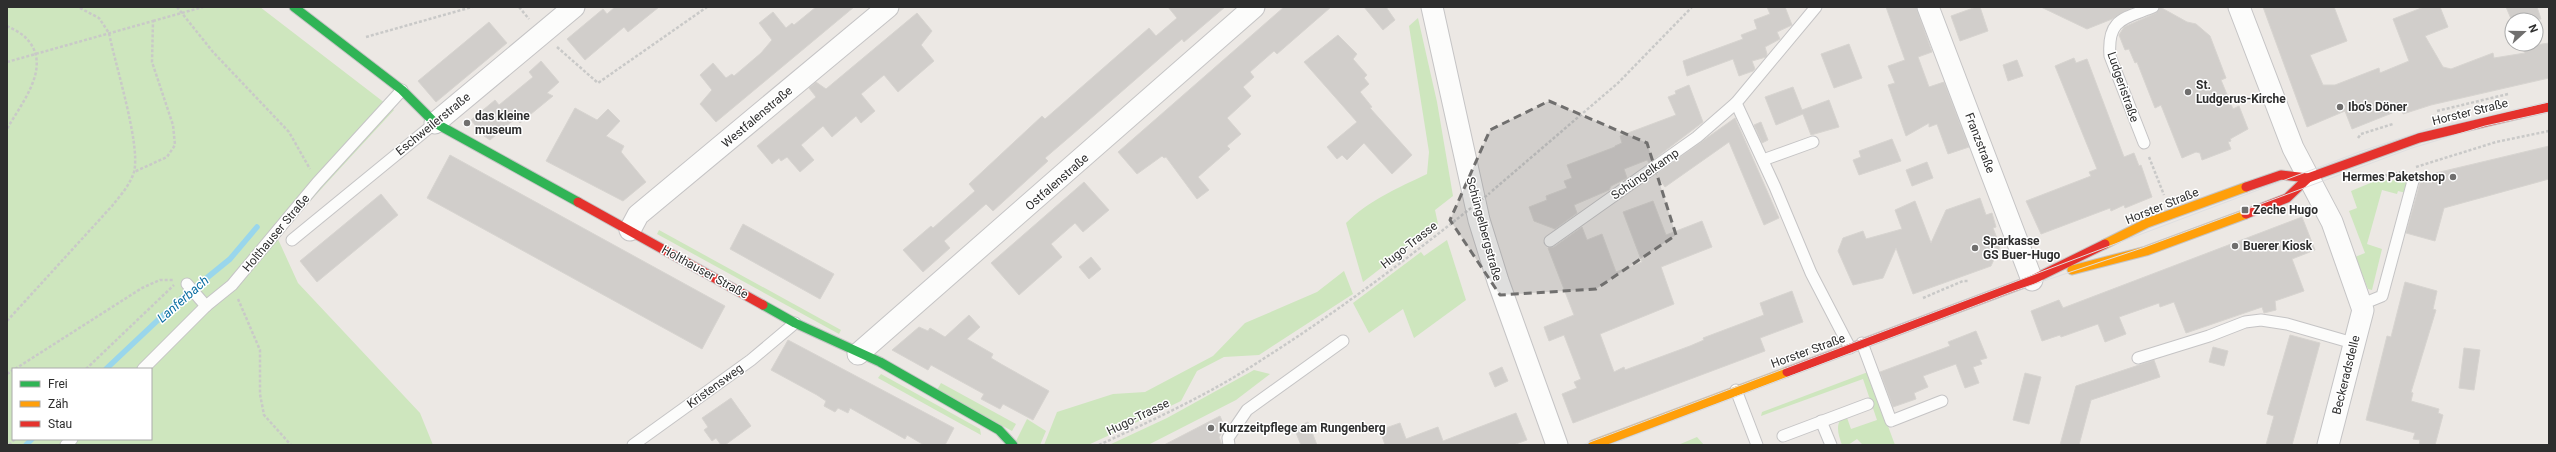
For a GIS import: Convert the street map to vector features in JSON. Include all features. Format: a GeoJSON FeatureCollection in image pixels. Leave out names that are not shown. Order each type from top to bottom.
{"type":"FeatureCollection","features":[{"type":"Feature","properties":{"kind":"main road","name":"Holthauser Straße"},"geometry":{"type":"LineString","coordinates":[[294,7],[402,90],[435,123],[795,323],[858,354],[880,362],[999,430],[1013,445]]}},
{"type":"Feature","properties":{"kind":"main road","name":"Horster Straße"},"geometry":{"type":"LineString","coordinates":[[2032,280],[2146,251],[2287,198],[2308,178],[2419,138],[2549,107]]}},
{"type":"Feature","properties":{"kind":"main road","name":"Horster Straße"},"geometry":{"type":"LineString","coordinates":[[1593,445],[2032,280],[2147,223],[2205,201],[2281,175],[2308,178]]}},
{"type":"Feature","properties":{"kind":"street","name":"Eschweilerstraße"},"geometry":{"type":"LineString","coordinates":[[435,123],[574,7]]}},
{"type":"Feature","properties":{"kind":"street","name":"Westfalenstraße"},"geometry":{"type":"LineString","coordinates":[[630,230],[638,215],[888,7]]}},
{"type":"Feature","properties":{"kind":"street","name":"Ostfalenstraße"},"geometry":{"type":"LineString","coordinates":[[858,354],[1254,7]]}},
{"type":"Feature","properties":{"kind":"street","name":"Schüngelbergstraße"},"geometry":{"type":"LineString","coordinates":[[1432,7],[1479,220],[1498,281],[1557,445]]}},
{"type":"Feature","properties":{"kind":"street","name":"Franzstraße"},"geometry":{"type":"LineString","coordinates":[[1928,7],[2032,280]]}},
{"type":"Feature","properties":{"kind":"street","name":"Beckeradsdelle"},"geometry":{"type":"LineString","coordinates":[[2240,7],[2290,139],[2308,178],[2332,222],[2363,310],[2328,445]]}},
{"type":"Feature","properties":{"kind":"lane","name":"Schüngelkamp"},"geometry":{"type":"LineString","coordinates":[[1550,241],[1697,137],[1736,103],[1816,7]]}},
{"type":"Feature","properties":{"kind":"lane","name":"Ludgeristraße"},"geometry":{"type":"LineString","coordinates":[[2144,143],[2110,56],[2109,43],[2110,35],[2117,23],[2153,7]]}},
{"type":"Feature","properties":{"kind":"lane","name":"Holthauser Straße"},"geometry":{"type":"LineString","coordinates":[[144,368],[203,302],[232,285],[317,184],[402,90]]}},
{"type":"Feature","properties":{"kind":"lane"},"geometry":{"type":"LineString","coordinates":[[1736,103],[1763,160],[1811,273],[1850,348]]}},
{"type":"Feature","properties":{"kind":"lane","name":"Eschweilerstraße"},"geometry":{"type":"LineString","coordinates":[[292,240],[435,123]]}},
{"type":"Feature","properties":{"kind":"lane"},"geometry":{"type":"LineString","coordinates":[[1763,160],[1813,142]]}},
{"type":"Feature","properties":{"kind":"lane"},"geometry":{"type":"LineString","coordinates":[[2360,304],[2382,296],[2413,181]]}},
{"type":"Feature","properties":{"kind":"lane"},"geometry":{"type":"LineString","coordinates":[[183,282],[203,302]]}},
{"type":"Feature","properties":{"kind":"lane"},"geometry":{"type":"LineString","coordinates":[[2138,358],[2209,336],[2245,322],[2261,320],[2287,324],[2354,343]]}},
{"type":"Feature","properties":{"kind":"lane","name":"Kristensweg"},"geometry":{"type":"LineString","coordinates":[[633,445],[751,360],[795,323]]}},
{"type":"Feature","properties":{"kind":"lane"},"geometry":{"type":"LineString","coordinates":[[1229,445],[1228,438],[1247,410],[1343,341]]}},
{"type":"Feature","properties":{"kind":"lane"},"geometry":{"type":"LineString","coordinates":[[1862,344],[1891,421],[1942,401]]}},
{"type":"Feature","properties":{"kind":"lane"},"geometry":{"type":"LineString","coordinates":[[1736,390],[1757,445]]}},
{"type":"Feature","properties":{"kind":"lane"},"geometry":{"type":"LineString","coordinates":[[1783,436],[1868,404]]}},
{"type":"Feature","properties":{"kind":"lane"},"geometry":{"type":"LineString","coordinates":[[1821,421],[1831,445]]}},
{"type":"Feature","properties":{"kind":"path"},"geometry":{"type":"LineString","coordinates":[[7,321],[112,206],[127,186],[134,172],[135,152],[109,33],[99,18],[78,7]]}},
{"type":"Feature","properties":{"kind":"path"},"geometry":{"type":"LineString","coordinates":[[177,7],[213,52],[289,132],[317,184]]}},
{"type":"Feature","properties":{"kind":"path"},"geometry":{"type":"LineString","coordinates":[[7,62],[203,7]]}},
{"type":"Feature","properties":{"kind":"path"},"geometry":{"type":"LineString","coordinates":[[343,44],[472,7]]}},
{"type":"Feature","properties":{"kind":"path"},"geometry":{"type":"LineString","coordinates":[[542,34],[598,83],[707,7]]}},
{"type":"Feature","properties":{"kind":"path","name":"Hugo-Trasse"},"geometry":{"type":"LineString","coordinates":[[1099,445],[1197,398],[1263,360],[1399,265],[1490,193],[1618,83],[1692,7]]}},
{"type":"Feature","properties":{"kind":"path"},"geometry":{"type":"LineString","coordinates":[[134,172],[167,157],[175,145],[173,125],[152,62],[153,21]]}},
{"type":"Feature","properties":{"kind":"path"},"geometry":{"type":"LineString","coordinates":[[7,26],[25,37],[37,54],[36,77],[7,129]]}},
{"type":"Feature","properties":{"kind":"path"},"geometry":{"type":"LineString","coordinates":[[2410,169],[2496,142],[2549,131]]}},
{"type":"Feature","properties":{"kind":"path"},"geometry":{"type":"LineString","coordinates":[[2151,160],[2165,196]]}},
{"type":"Feature","properties":{"kind":"path"},"geometry":{"type":"LineString","coordinates":[[2378,174],[2392,175],[2404,171]]}},
{"type":"Feature","properties":{"kind":"path"},"geometry":{"type":"LineString","coordinates":[[17,368],[142,288],[160,280],[183,282]]}},
{"type":"Feature","properties":{"kind":"path"},"geometry":{"type":"LineString","coordinates":[[87,368],[183,282]]}},
{"type":"Feature","properties":{"kind":"path"},"geometry":{"type":"LineString","coordinates":[[232,285],[260,350],[260,394],[264,416],[291,445]]}},
{"type":"Feature","properties":{"kind":"highlighted area"},"geometry":{"type":"Polygon","coordinates":[[[1549,101],[1647,143],[1676,235],[1596,289],[1500,295],[1450,220],[1490,130],[1549,101]]]}},
{"type":"Feature","properties":{"kind":"green space"},"geometry":{"type":"Polygon","coordinates":[[[7,7],[260,7],[394,110],[277,237],[298,283],[420,413],[433,445],[7,445],[7,7]]]}},
{"type":"Feature","properties":{"kind":"green space"},"geometry":{"type":"Polygon","coordinates":[[[1418,18],[1437,102],[1453,196],[1435,210],[1438,224],[1363,282],[1346,223],[1374,201],[1427,174],[1429,152],[1409,26],[1418,18]]]}},
{"type":"Feature","properties":{"kind":"green space"},"geometry":{"type":"Polygon","coordinates":[[[2406,176],[2409,179],[2406,193],[2398,191],[2397,194],[2382,190],[2367,244],[2382,249],[2372,290],[2368,289],[2355,257],[2365,253],[2349,211],[2357,208],[2351,191],[2380,179],[2391,181],[2406,176]]]}},
{"type":"Feature","properties":{"kind":"green space"},"geometry":{"type":"Polygon","coordinates":[[[659,230],[841,330],[839,334],[657,234],[659,230]]]}},
{"type":"Feature","properties":{"kind":"green space"},"geometry":{"type":"Polygon","coordinates":[[[1447,240],[1466,300],[1414,338],[1403,309],[1369,333],[1353,303],[1421,252],[1424,256],[1447,240]]]}},
{"type":"Feature","properties":{"kind":"green space"},"geometry":{"type":"Polygon","coordinates":[[[1344,271],[1353,294],[1259,355],[1224,357],[1197,371],[1181,401],[1088,445],[1044,445],[1057,412],[1113,394],[1145,392],[1213,356],[1245,323],[1317,292],[1344,271]]]}},
{"type":"Feature","properties":{"kind":"green space"},"geometry":{"type":"Polygon","coordinates":[[[1254,370],[1270,374],[1236,400],[1148,445],[1109,445],[1167,418],[1254,370]]]}},
{"type":"Feature","properties":{"kind":"green space"},"geometry":{"type":"Polygon","coordinates":[[[1868,372],[1895,445],[1863,445],[1857,439],[1848,445],[1842,445],[1838,433],[1838,425],[1842,418],[1846,415],[1851,429],[1877,420],[1863,379],[1761,416],[1762,412],[1868,372]]]}},
{"type":"Feature","properties":{"kind":"green space"},"geometry":{"type":"Polygon","coordinates":[[[881,374],[980,429],[981,435],[878,378],[881,374]]]}},
{"type":"Feature","properties":{"kind":"green space"},"geometry":{"type":"Polygon","coordinates":[[[941,383],[1016,424],[1012,431],[937,390],[941,383]]]}},
{"type":"Feature","properties":{"kind":"green space"},"geometry":{"type":"Polygon","coordinates":[[[1027,419],[1046,431],[1040,445],[1018,445],[1016,441],[1027,419]]]}},
{"type":"Feature","properties":{"kind":"green space"},"geometry":{"type":"Polygon","coordinates":[[[1697,437],[1704,445],[1678,445],[1697,437]]]}},
{"type":"Feature","properties":{"kind":"building"},"geometry":{"type":"Polygon","coordinates":[[[615,7],[659,7],[628,32],[624,27],[585,60],[567,39],[603,9],[607,14],[615,7]]]}},
{"type":"Feature","properties":{"kind":"building"},"geometry":{"type":"Polygon","coordinates":[[[816,7],[854,7],[716,122],[700,104],[712,90],[700,75],[713,63],[726,78],[732,74],[734,76],[761,53],[772,40],[759,23],[773,12],[786,28],[792,23],[794,25],[816,7]]]}},
{"type":"Feature","properties":{"kind":"building"},"geometry":{"type":"Polygon","coordinates":[[[1168,7],[1225,7],[1184,42],[1182,39],[1045,158],[1048,161],[993,211],[986,204],[944,241],[950,248],[923,272],[903,250],[931,226],[933,228],[975,191],[969,184],[1042,116],[1045,119],[1149,28],[1156,36],[1177,18],[1168,7]]]}},
{"type":"Feature","properties":{"kind":"building"},"geometry":{"type":"Polygon","coordinates":[[[1284,7],[1331,7],[1277,54],[1274,51],[1250,72],[1254,77],[1243,87],[1251,96],[1227,118],[1241,134],[1227,146],[1230,149],[1198,177],[1209,190],[1197,199],[1166,157],[1164,158],[1162,156],[1137,174],[1118,152],[1284,7]]]}},
{"type":"Feature","properties":{"kind":"building"},"geometry":{"type":"Polygon","coordinates":[[[1364,7],[1386,7],[1395,20],[1383,30],[1364,7]]]}},
{"type":"Feature","properties":{"kind":"building"},"geometry":{"type":"Polygon","coordinates":[[[1767,7],[1785,7],[1792,25],[1777,32],[1780,39],[1765,47],[1767,54],[1766,57],[1752,61],[1755,69],[1753,71],[1739,76],[1733,59],[1687,76],[1683,61],[1743,39],[1741,35],[1757,29],[1754,20],[1770,14],[1767,7]]]}},
{"type":"Feature","properties":{"kind":"building"},"geometry":{"type":"Polygon","coordinates":[[[1886,7],[1916,7],[1932,52],[1918,57],[1929,87],[1944,82],[1969,147],[1948,154],[1937,124],[1929,127],[1929,123],[1906,136],[1888,85],[1895,83],[1888,66],[1905,60],[1886,7]]]}},
{"type":"Feature","properties":{"kind":"building"},"geometry":{"type":"Polygon","coordinates":[[[1980,7],[1988,31],[1960,41],[1951,16],[1980,7]]]}},
{"type":"Feature","properties":{"kind":"building"},"geometry":{"type":"Polygon","coordinates":[[[2041,7],[2133,7],[2112,19],[2087,29],[2041,7]]]}},
{"type":"Feature","properties":{"kind":"building","name":"St. Ludgerus-Kirche"},"geometry":{"type":"Polygon","coordinates":[[[2160,7],[2187,22],[2196,24],[2210,36],[2226,78],[2221,80],[2233,109],[2239,106],[2248,129],[2230,139],[2231,141],[2228,142],[2231,149],[2202,160],[2200,153],[2196,152],[2182,158],[2161,105],[2155,108],[2137,62],[2135,63],[2129,49],[2125,50],[2119,35],[2124,27],[2156,13],[2160,7]]]}},
{"type":"Feature","properties":{"kind":"building"},"geometry":{"type":"Polygon","coordinates":[[[2263,7],[2334,7],[2347,41],[2310,55],[2323,85],[2335,85],[2379,68],[2380,73],[2409,61],[2393,19],[2424,7],[2440,7],[2448,27],[2425,36],[2443,67],[2451,69],[2493,53],[2494,58],[2524,52],[2544,52],[2544,44],[2549,43],[2549,78],[2431,105],[2403,114],[2402,109],[2352,129],[2345,111],[2307,127],[2263,7]]]}},
{"type":"Feature","properties":{"kind":"building"},"geometry":{"type":"Polygon","coordinates":[[[2506,7],[2537,7],[2539,12],[2508,12],[2506,7]]]}},
{"type":"Feature","properties":{"kind":"building"},"geometry":{"type":"Polygon","coordinates":[[[917,13],[932,31],[921,45],[934,61],[898,92],[884,75],[861,94],[875,111],[861,123],[856,116],[832,137],[823,126],[801,145],[814,160],[800,172],[787,157],[781,161],[779,158],[772,164],[757,146],[816,97],[809,88],[816,82],[826,89],[917,13]]]}},
{"type":"Feature","properties":{"kind":"building"},"geometry":{"type":"Polygon","coordinates":[[[489,22],[507,43],[436,102],[418,81],[489,22]]]}},
{"type":"Feature","properties":{"kind":"building"},"geometry":{"type":"Polygon","coordinates":[[[1338,35],[1357,54],[1353,59],[1367,75],[1364,78],[1369,84],[1360,92],[1372,107],[1370,108],[1412,155],[1392,174],[1364,143],[1347,160],[1342,155],[1337,159],[1327,147],[1357,122],[1304,62],[1338,35]]]}},
{"type":"Feature","properties":{"kind":"building"},"geometry":{"type":"Polygon","coordinates":[[[1849,44],[1862,78],[1834,88],[1821,54],[1849,44]]]}},
{"type":"Feature","properties":{"kind":"building"},"geometry":{"type":"Polygon","coordinates":[[[2074,58],[2076,63],[2087,59],[2124,157],[2134,153],[2139,166],[2141,165],[2152,197],[2125,208],[2124,205],[2111,211],[2110,208],[2041,234],[2026,201],[2091,176],[2089,172],[2097,169],[2055,66],[2074,58]]]}},
{"type":"Feature","properties":{"kind":"building"},"geometry":{"type":"Polygon","coordinates":[[[2017,60],[2023,76],[2008,81],[2003,65],[2017,60]]]}},
{"type":"Feature","properties":{"kind":"building"},"geometry":{"type":"Polygon","coordinates":[[[541,61],[559,82],[547,93],[553,96],[520,123],[516,118],[490,140],[484,136],[471,120],[495,100],[499,105],[533,77],[529,72],[541,61]]]}},
{"type":"Feature","properties":{"kind":"building"},"geometry":{"type":"Polygon","coordinates":[[[1689,85],[1703,122],[1649,163],[1647,160],[1624,169],[1627,178],[1611,186],[1609,190],[1574,205],[1577,213],[1555,229],[1534,221],[1529,207],[1547,200],[1546,196],[1567,188],[1564,181],[1572,178],[1567,165],[1615,147],[1622,143],[1620,136],[1676,115],[1668,97],[1676,94],[1675,91],[1689,85]]]}},
{"type":"Feature","properties":{"kind":"building"},"geometry":{"type":"Polygon","coordinates":[[[1793,87],[1802,110],[1829,100],[1839,127],[1811,135],[1803,114],[1776,125],[1765,97],[1793,87]]]}},
{"type":"Feature","properties":{"kind":"building"},"geometry":{"type":"Polygon","coordinates":[[[575,108],[597,120],[608,109],[620,121],[606,136],[624,146],[621,152],[646,182],[623,201],[546,161],[575,108]]]}},
{"type":"Feature","properties":{"kind":"building"},"geometry":{"type":"Polygon","coordinates":[[[1735,118],[1779,218],[1764,225],[1729,142],[1665,187],[1656,174],[1735,118]]]}},
{"type":"Feature","properties":{"kind":"building"},"geometry":{"type":"Polygon","coordinates":[[[1761,122],[1768,140],[1762,143],[1754,125],[1761,122]]]}},
{"type":"Feature","properties":{"kind":"building"},"geometry":{"type":"Polygon","coordinates":[[[1892,139],[1901,161],[1859,175],[1853,160],[1861,157],[1859,151],[1892,139]]]}},
{"type":"Feature","properties":{"kind":"building"},"geometry":{"type":"Polygon","coordinates":[[[2549,146],[2549,179],[2444,208],[2435,241],[2406,233],[2420,183],[2419,177],[2549,146]]]}},
{"type":"Feature","properties":{"kind":"building"},"geometry":{"type":"Polygon","coordinates":[[[450,155],[725,306],[702,349],[427,198],[450,155]]]}},
{"type":"Feature","properties":{"kind":"building"},"geometry":{"type":"Polygon","coordinates":[[[1927,162],[1933,178],[1912,186],[1906,170],[1927,162]]]}},
{"type":"Feature","properties":{"kind":"building"},"geometry":{"type":"Polygon","coordinates":[[[1084,182],[1109,210],[1083,232],[1075,223],[1051,244],[1062,257],[1019,295],[991,263],[1084,182]]]}},
{"type":"Feature","properties":{"kind":"building"},"geometry":{"type":"Polygon","coordinates":[[[381,194],[398,215],[317,282],[300,261],[381,194]]]}},
{"type":"Feature","properties":{"kind":"building"},"geometry":{"type":"Polygon","coordinates":[[[1980,198],[1986,215],[1992,213],[1996,227],[1993,228],[2000,246],[1991,266],[1913,294],[1896,248],[1883,278],[1853,285],[1838,251],[1843,238],[1863,231],[1866,239],[1902,229],[1895,210],[1915,201],[1931,243],[1946,210],[1980,198]]]}},
{"type":"Feature","properties":{"kind":"building"},"geometry":{"type":"Polygon","coordinates":[[[1653,201],[1666,235],[1702,221],[1712,247],[1661,267],[1674,304],[1600,334],[1614,372],[1624,367],[1625,370],[1690,346],[1704,340],[1703,338],[1764,315],[1760,303],[1792,291],[1803,322],[1760,338],[1765,351],[1573,423],[1562,394],[1577,388],[1574,382],[1581,379],[1564,335],[1549,341],[1544,327],[1574,315],[1548,248],[1554,247],[1582,227],[1587,240],[1602,234],[1616,272],[1642,262],[1623,212],[1653,201]]]}},
{"type":"Feature","properties":{"kind":"building"},"geometry":{"type":"Polygon","coordinates":[[[2302,217],[2315,250],[2292,259],[2304,291],[2275,301],[2276,310],[2264,313],[2262,307],[2186,333],[2174,302],[2160,307],[2159,303],[2119,317],[2126,334],[2105,342],[2098,324],[2061,337],[2060,335],[2042,341],[2031,311],[2059,300],[2063,308],[2302,217]]]}},
{"type":"Feature","properties":{"kind":"building"},"geometry":{"type":"Polygon","coordinates":[[[743,224],[834,274],[820,299],[730,249],[743,224]]]}},
{"type":"Feature","properties":{"kind":"building"},"geometry":{"type":"Polygon","coordinates":[[[1091,257],[1101,269],[1089,279],[1079,267],[1091,257]]]}},
{"type":"Feature","properties":{"kind":"building"},"geometry":{"type":"Polygon","coordinates":[[[2405,282],[2437,291],[2433,309],[2436,310],[2411,392],[2413,393],[2411,401],[2439,409],[2438,413],[2443,415],[2435,445],[2419,445],[2420,440],[2413,439],[2415,433],[2366,420],[2387,336],[2391,337],[2405,282]]]}},
{"type":"Feature","properties":{"kind":"building"},"geometry":{"type":"Polygon","coordinates":[[[969,315],[980,327],[967,339],[993,354],[991,358],[1049,391],[1033,420],[1003,404],[1000,409],[981,399],[984,394],[931,365],[928,370],[892,350],[919,327],[928,331],[930,328],[945,337],[969,315]]]}},
{"type":"Feature","properties":{"kind":"building"},"geometry":{"type":"Polygon","coordinates":[[[1976,331],[1987,358],[1980,360],[1982,364],[1973,367],[1979,383],[1965,388],[1956,364],[1923,376],[1928,387],[1914,393],[1916,399],[1893,407],[1880,372],[1950,346],[1948,342],[1976,331]]]}},
{"type":"Feature","properties":{"kind":"building"},"geometry":{"type":"Polygon","coordinates":[[[2290,335],[2320,343],[2292,445],[2266,445],[2274,416],[2267,414],[2290,335]]]}},
{"type":"Feature","properties":{"kind":"building"},"geometry":{"type":"Polygon","coordinates":[[[788,340],[954,428],[945,445],[924,445],[907,435],[905,439],[850,408],[848,413],[838,408],[835,412],[824,406],[826,401],[771,370],[788,340]]]}},
{"type":"Feature","properties":{"kind":"building"},"geometry":{"type":"Polygon","coordinates":[[[2213,347],[2228,351],[2224,366],[2209,362],[2213,347]]]}},
{"type":"Feature","properties":{"kind":"building"},"geometry":{"type":"Polygon","coordinates":[[[2464,348],[2480,350],[2474,390],[2459,388],[2464,348]]]}},
{"type":"Feature","properties":{"kind":"building"},"geometry":{"type":"Polygon","coordinates":[[[2154,360],[2160,377],[2091,400],[2079,445],[2060,445],[2076,386],[2154,360]]]}},
{"type":"Feature","properties":{"kind":"building"},"geometry":{"type":"Polygon","coordinates":[[[1502,367],[1508,381],[1495,387],[1489,373],[1502,367]]]}},
{"type":"Feature","properties":{"kind":"building"},"geometry":{"type":"Polygon","coordinates":[[[2025,373],[2041,377],[2029,424],[2013,420],[2025,373]]]}},
{"type":"Feature","properties":{"kind":"building"},"geometry":{"type":"Polygon","coordinates":[[[731,398],[751,426],[725,445],[721,445],[716,438],[712,441],[704,430],[708,427],[702,418],[731,398]]]}},
{"type":"Feature","properties":{"kind":"building"},"geometry":{"type":"Polygon","coordinates":[[[1516,413],[1527,440],[1513,445],[1385,445],[1380,430],[1400,423],[1406,439],[1438,427],[1443,441],[1516,413]]]}},
{"type":"Feature","properties":{"kind":"building","name":"Kurzzeitpflege am Rungenberg"},"geometry":{"type":"Polygon","coordinates":[[[1220,416],[1225,428],[1219,437],[1222,445],[1164,445],[1220,416]]]}},
{"type":"Feature","properties":{"kind":"building"},"geometry":{"type":"Polygon","coordinates":[[[1308,422],[1317,445],[1301,445],[1294,428],[1308,422]]]}},
{"type":"Feature","properties":{"kind":"waterway","name":"Lanferbach"},"geometry":{"type":"LineString","coordinates":[[107,368],[176,303],[230,259],[257,227]]}},
{"type":"Feature","properties":{"kind":"waterway","name":"Lanferbach"},"geometry":{"type":"LineString","coordinates":[[26,445],[31,440]]}},
{"type":"Feature","properties":{"kind":"tram line"},"geometry":{"type":"LineString","coordinates":[[1582,445],[2359,152],[2428,129],[2549,102]]}},
{"type":"Feature","properties":{"kind":"tram line"},"geometry":{"type":"LineString","coordinates":[[1609,445],[2014,291],[2142,248],[2412,148],[2485,126],[2549,112]]}},
{"type":"Feature","properties":{"kind":"traffic: fast"},"geometry":{"type":"LineString","coordinates":[[294,7],[402,90],[435,123],[578,202]]}},
{"type":"Feature","properties":{"kind":"traffic: fast"},"geometry":{"type":"LineString","coordinates":[[763,305],[795,323],[880,362],[999,430],[1013,445]]}},
{"type":"Feature","properties":{"kind":"traffic: slow"},"geometry":{"type":"LineString","coordinates":[[2105,244],[2147,223],[2246,187]]}},
{"type":"Feature","properties":{"kind":"traffic: slow"},"geometry":{"type":"LineString","coordinates":[[2072,270],[2146,251],[2246,214]]}},
{"type":"Feature","properties":{"kind":"traffic: slow"},"geometry":{"type":"LineString","coordinates":[[1593,445],[1787,372]]}},
{"type":"Feature","properties":{"kind":"traffic: jam"},"geometry":{"type":"LineString","coordinates":[[2246,187],[2281,175],[2308,178],[2419,138],[2549,107]]}},
{"type":"Feature","properties":{"kind":"traffic: jam"},"geometry":{"type":"LineString","coordinates":[[2246,214],[2287,198],[2308,178]]}},
{"type":"Feature","properties":{"kind":"traffic: jam"},"geometry":{"type":"LineString","coordinates":[[578,202],[763,305]]}},
{"type":"Feature","properties":{"kind":"traffic: jam"},"geometry":{"type":"LineString","coordinates":[[1787,372],[2032,280],[2105,244]]}},
{"type":"Feature","properties":{"kind":"place","name":"St. Ludgerus-Kirche"},"geometry":{"type":"Point","coordinates":[2188,92]}},
{"type":"Feature","properties":{"kind":"place","name":"Ibo's Döner"},"geometry":{"type":"Point","coordinates":[2340,107]}},
{"type":"Feature","properties":{"kind":"place","name":"das kleine museum"},"geometry":{"type":"Point","coordinates":[467,123]}},
{"type":"Feature","properties":{"kind":"place","name":"Hermes Paketshop"},"geometry":{"type":"Point","coordinates":[2453,177]}},
{"type":"Feature","properties":{"kind":"place","name":"Zeche Hugo"},"geometry":{"type":"Point","coordinates":[2245,210]}},
{"type":"Feature","properties":{"kind":"place","name":"Buerer Kiosk"},"geometry":{"type":"Point","coordinates":[2235,246]}},
{"type":"Feature","properties":{"kind":"place","name":"Sparkasse GS Buer-Hugo"},"geometry":{"type":"Point","coordinates":[1975,248]}},
{"type":"Feature","properties":{"kind":"place","name":"Kurzzeitpflege am Rungenberg"},"geometry":{"type":"Point","coordinates":[1211,428]}}]}
